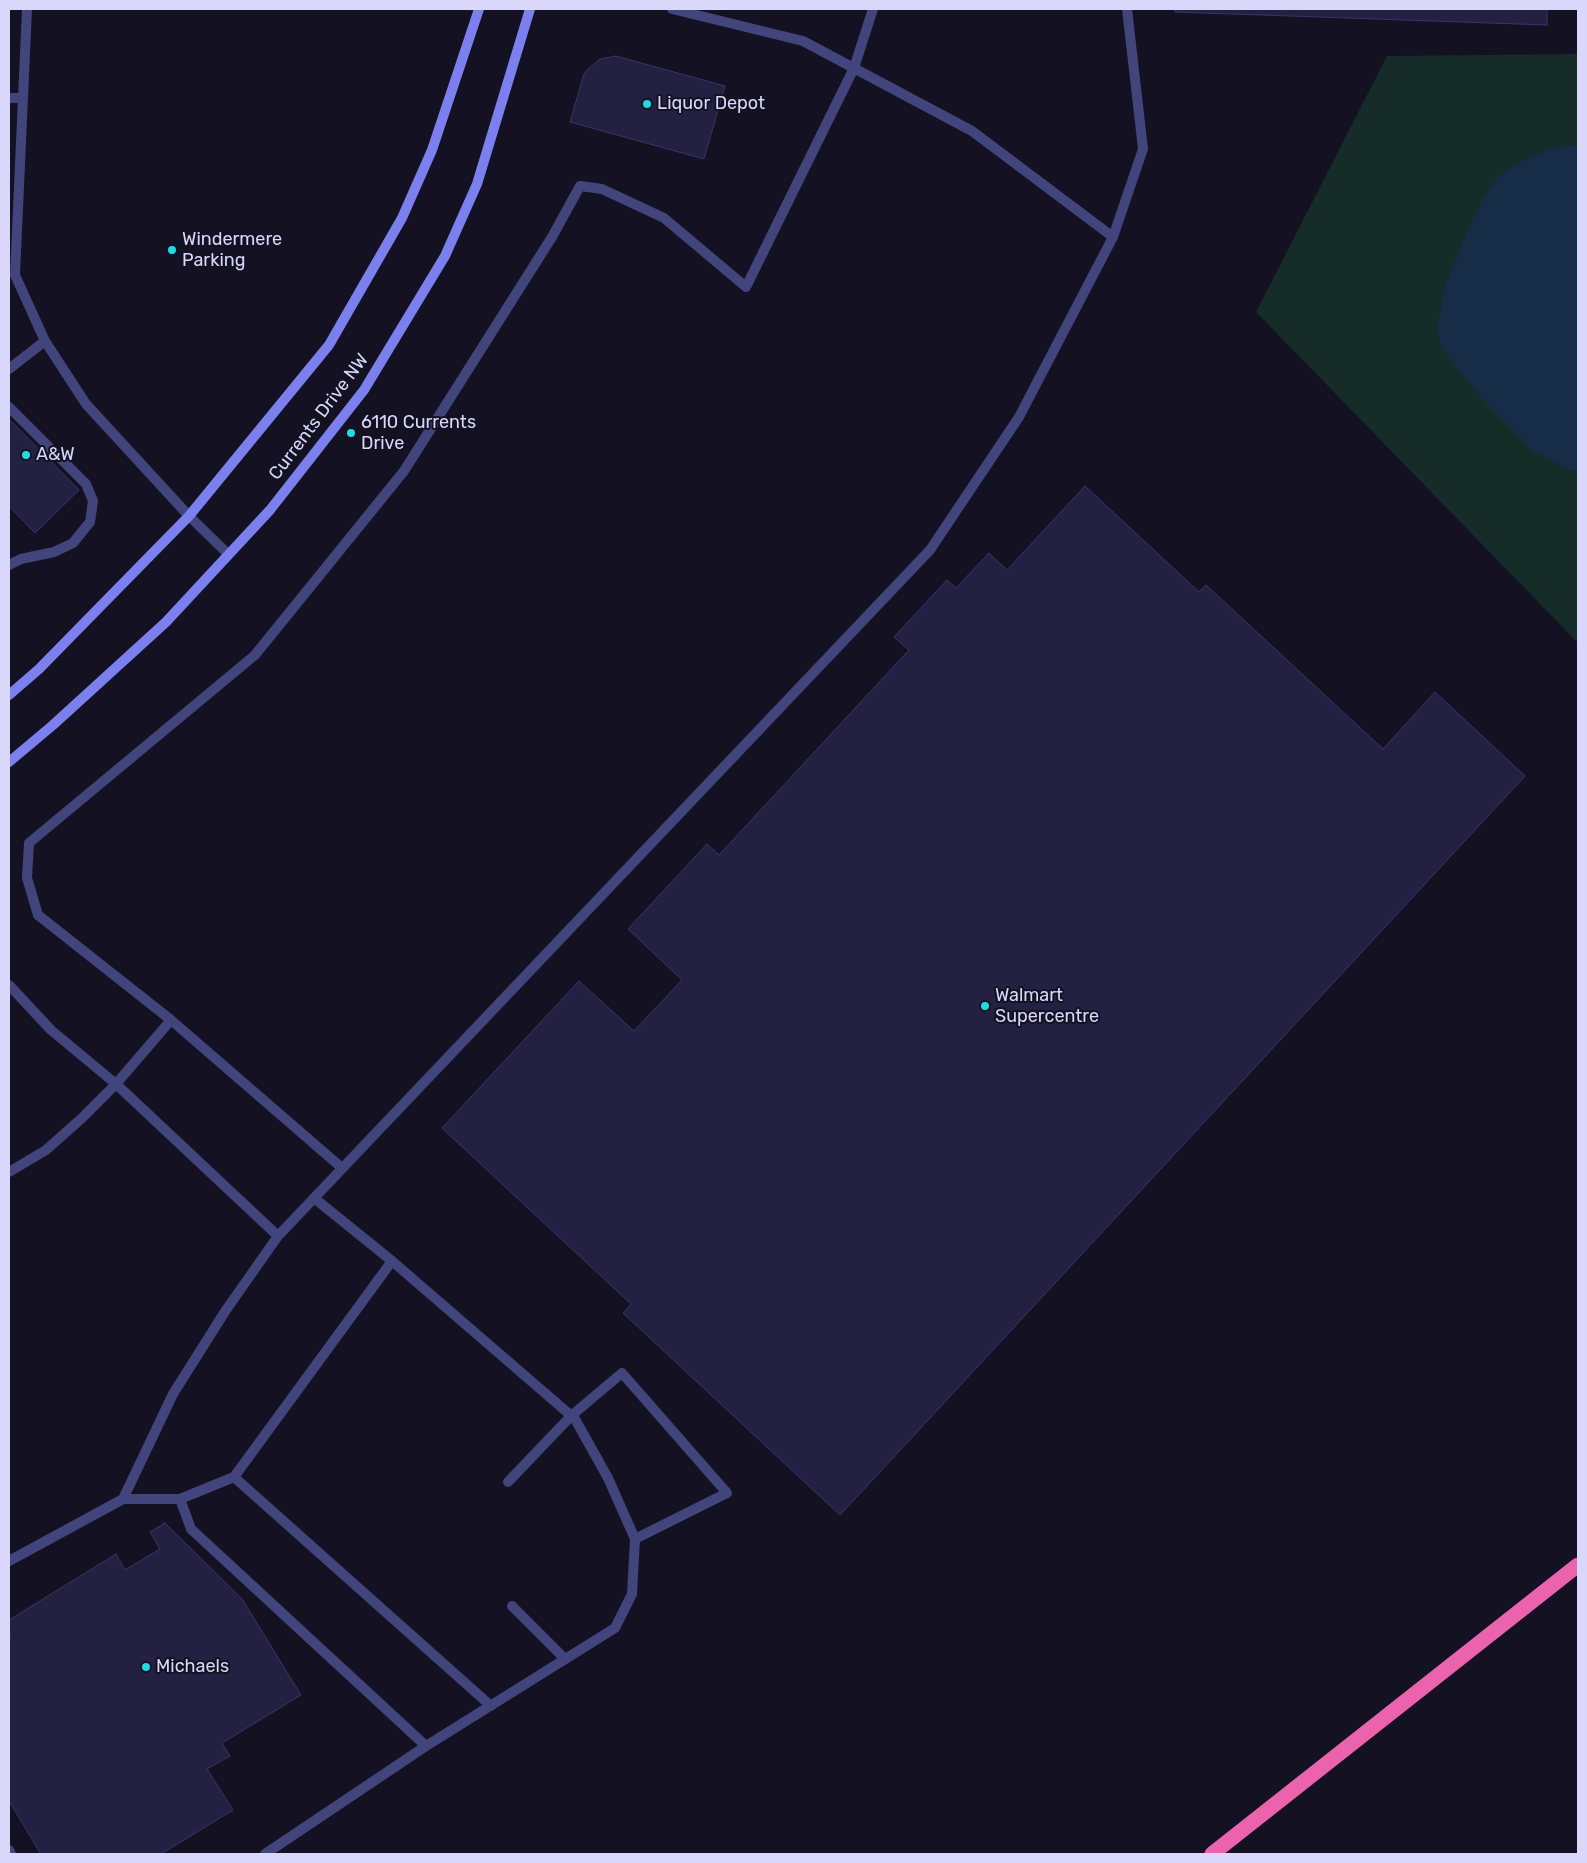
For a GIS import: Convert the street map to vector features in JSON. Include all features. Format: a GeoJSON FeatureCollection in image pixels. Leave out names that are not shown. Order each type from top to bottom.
{"type":"FeatureCollection","features":[{"type":"Feature","properties":{"kind":"highway"},"geometry":{"type":"LineString","coordinates":[[1212,1854],[1578,1566]]}},
{"type":"Feature","properties":{"kind":"street","name":"Currents Drive NW"},"geometry":{"type":"LineString","coordinates":[[9,695],[39,669],[190,516],[329,345],[402,218],[432,150],[479,9]]}},
{"type":"Feature","properties":{"kind":"street","name":"Currents Drive NW"},"geometry":{"type":"LineString","coordinates":[[9,762],[53,725],[166,622],[270,510],[364,390],[445,256],[477,184],[530,9]]}},
{"type":"Feature","properties":{"kind":"lane"},"geometry":{"type":"LineString","coordinates":[[27,9],[16,275],[46,341],[86,404],[228,554]]}},
{"type":"Feature","properties":{"kind":"lane"},"geometry":{"type":"LineString","coordinates":[[672,9],[803,41],[972,131],[1113,238]]}},
{"type":"Feature","properties":{"kind":"lane"},"geometry":{"type":"LineString","coordinates":[[342,1168],[171,1020],[38,915],[27,878],[29,843],[255,654],[404,471],[552,237],[580,186],[602,189],[664,218],[746,287],[854,68],[873,9]]}},
{"type":"Feature","properties":{"kind":"lane"},"geometry":{"type":"LineString","coordinates":[[124,1499],[173,1394],[226,1310],[278,1236],[930,550],[1020,416],[1113,238],[1143,150],[1127,9]]}},
{"type":"Feature","properties":{"kind":"lane"},"geometry":{"type":"LineString","coordinates":[[9,98],[23,98]]}},
{"type":"Feature","properties":{"kind":"lane"},"geometry":{"type":"LineString","coordinates":[[9,369],[46,341]]}},
{"type":"Feature","properties":{"kind":"lane"},"geometry":{"type":"LineString","coordinates":[[9,407],[86,484],[93,501],[90,522],[73,543],[54,552],[21,559],[9,565]]}},
{"type":"Feature","properties":{"kind":"lane"},"geometry":{"type":"LineString","coordinates":[[9,984],[51,1030],[116,1084],[278,1236]]}},
{"type":"Feature","properties":{"kind":"lane"},"geometry":{"type":"LineString","coordinates":[[9,1172],[46,1150],[82,1118],[116,1084],[171,1020]]}},
{"type":"Feature","properties":{"kind":"lane"},"geometry":{"type":"LineString","coordinates":[[265,1854],[426,1746],[614,1628],[632,1594],[636,1539],[608,1478],[575,1419],[392,1261],[314,1198]]}},
{"type":"Feature","properties":{"kind":"lane"},"geometry":{"type":"LineString","coordinates":[[9,1561],[124,1499],[180,1500],[234,1477],[392,1261]]}},
{"type":"Feature","properties":{"kind":"lane"},"geometry":{"type":"LineString","coordinates":[[508,1482],[571,1416],[622,1373],[727,1493],[636,1539]]}},
{"type":"Feature","properties":{"kind":"lane"},"geometry":{"type":"LineString","coordinates":[[234,1477],[491,1706]]}},
{"type":"Feature","properties":{"kind":"lane"},"geometry":{"type":"LineString","coordinates":[[180,1500],[191,1529],[426,1746]]}},
{"type":"Feature","properties":{"kind":"lane"},"geometry":{"type":"LineString","coordinates":[[512,1606],[564,1659]]}},
{"type":"Feature","properties":{"kind":"lane"},"geometry":{"type":"LineString","coordinates":[[9,1850],[11,1854]]}},
{"type":"Feature","properties":{"kind":"green space"},"geometry":{"type":"Polygon","coordinates":[[[1578,54],[1578,643],[1256,312],[1387,56],[1578,54]]]}},
{"type":"Feature","properties":{"kind":"water"},"geometry":{"type":"Polygon","coordinates":[[[1578,145],[1578,470],[1569,470],[1534,452],[1485,402],[1441,347],[1437,327],[1446,284],[1468,230],[1483,199],[1497,178],[1514,165],[1549,149],[1578,145]]]}},
{"type":"Feature","properties":{"kind":"building"},"geometry":{"type":"Polygon","coordinates":[[[1175,9],[1547,9],[1547,25],[1175,12],[1175,9]]]}},
{"type":"Feature","properties":{"kind":"building","name":"Liquor Depot"},"geometry":{"type":"Polygon","coordinates":[[[616,56],[725,86],[704,159],[570,122],[584,74],[600,59],[616,56]]]}},
{"type":"Feature","properties":{"kind":"building","name":"A&W"},"geometry":{"type":"Polygon","coordinates":[[[9,419],[79,490],[35,533],[9,506],[9,419]]]}},
{"type":"Feature","properties":{"kind":"building","name":"Walmart Supercentre"},"geometry":{"type":"Polygon","coordinates":[[[1085,486],[1199,592],[1206,585],[1383,749],[1435,692],[1525,776],[840,1515],[623,1313],[631,1304],[442,1128],[579,981],[634,1031],[682,980],[628,929],[707,844],[719,855],[909,650],[894,637],[947,580],[956,588],[989,553],[1007,570],[1085,486]]]}},
{"type":"Feature","properties":{"kind":"building","name":"Michaels"},"geometry":{"type":"Polygon","coordinates":[[[165,1523],[242,1599],[301,1695],[222,1743],[230,1756],[207,1769],[233,1810],[161,1854],[41,1854],[9,1801],[9,1640],[11,1638],[9,1634],[9,1620],[116,1554],[125,1570],[160,1549],[150,1532],[165,1523]]]}},
{"type":"Feature","properties":{"kind":"place","name":"Liquor Depot"},"geometry":{"type":"Point","coordinates":[647,104]}},
{"type":"Feature","properties":{"kind":"place","name":"Windermere Parking"},"geometry":{"type":"Point","coordinates":[172,250]}},
{"type":"Feature","properties":{"kind":"place","name":"6110 Currents Drive"},"geometry":{"type":"Point","coordinates":[351,433]}},
{"type":"Feature","properties":{"kind":"place","name":"A&W"},"geometry":{"type":"Point","coordinates":[26,455]}},
{"type":"Feature","properties":{"kind":"place","name":"Walmart Supercentre"},"geometry":{"type":"Point","coordinates":[985,1006]}},
{"type":"Feature","properties":{"kind":"place","name":"Michaels"},"geometry":{"type":"Point","coordinates":[146,1667]}}]}
